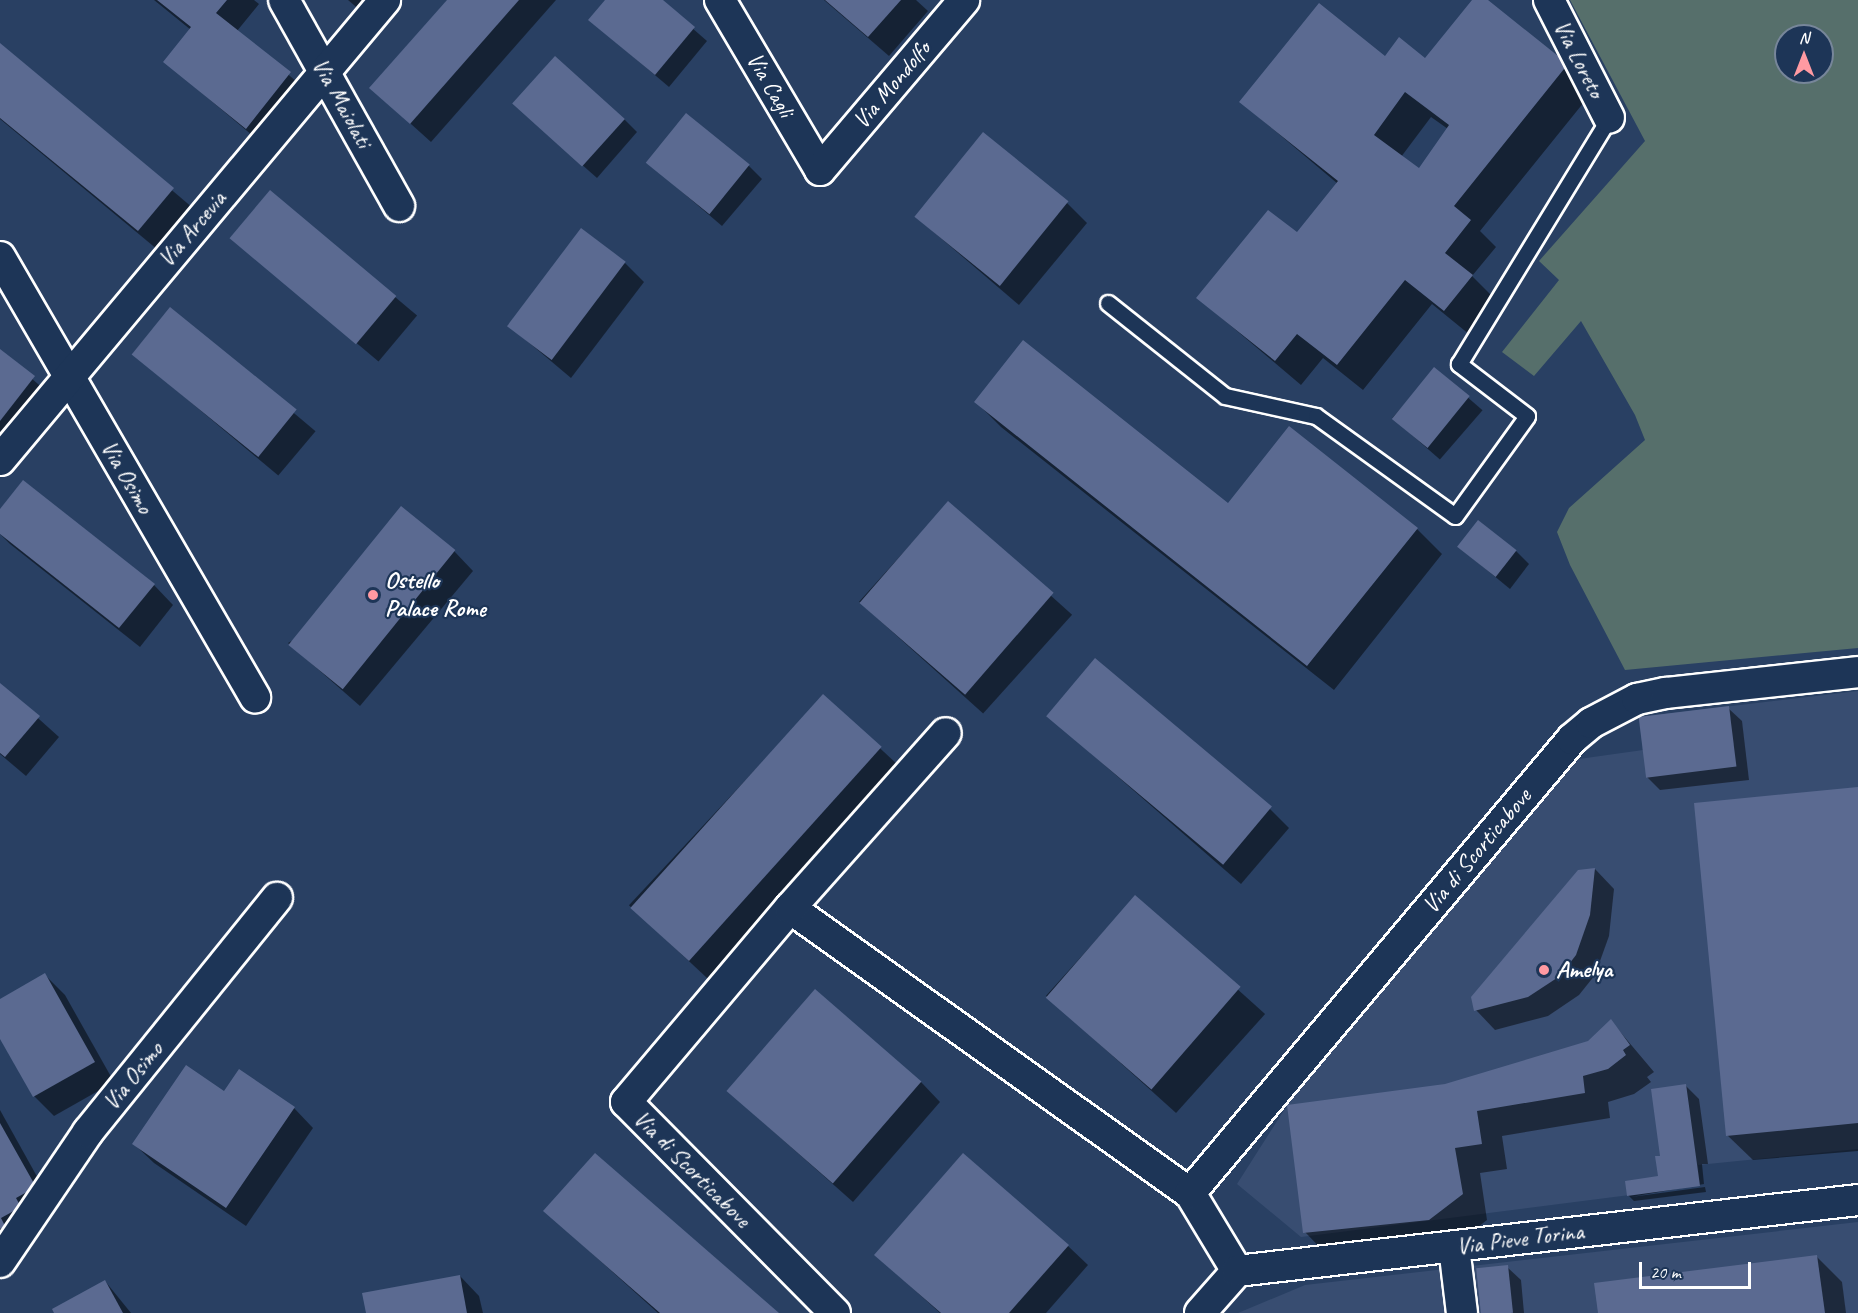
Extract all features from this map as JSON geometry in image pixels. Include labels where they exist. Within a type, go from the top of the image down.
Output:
[{"type":"street","name":"Via Maiolati","points":[[284,0],[399,206]]},
{"type":"street","name":"Via Arcevia","points":[[0,460],[68,375],[385,0]]},
{"type":"street","name":"Via Cagli","points":[[720,0],[820,170]]},
{"type":"street","name":"Via Mondolfo","points":[[820,170],[964,0]]},
{"type":"street","name":"Via Loreto","points":[[1549,0],[1609,118]]},
{"type":"street","name":"Via Osimo","points":[[0,256],[255,697]]},
{"type":"street","name":"Via di Scorticabove","points":[[1190,1193],[1564,748],[1591,723],[1615,708],[1656,695],[1858,672]]},
{"type":"street","name":"Via di Scorticabove","points":[[835,1313],[626,1102],[790,908],[946,733]]},
{"type":"street","name":"Via Osimo","points":[[0,1262],[88,1132],[277,898]]},
{"type":"street","points":[[790,908],[1190,1193],[1237,1271],[1200,1313]]},
{"type":"street","name":"Via Pieve Torina","points":[[1237,1271],[1858,1200]]},
{"type":"street","points":[[1454,1247],[1462,1313]]},
{"type":"lane","points":[[1108,303],[1225,396],[1316,416],[1455,516],[1527,416],[1459,364],[1609,118]]},
{"type":"shaded area","points":[[1858,691],[1858,1149],[1698,1165],[1700,1186],[1301,1237],[1237,1184],[1323,1049],[1572,760],[1643,750],[1639,717]]},
{"type":"shaded area","points":[[1858,1222],[1858,1313],[1238,1313],[1305,1285]]},
{"type":"green space","points":[[1570,0],[1858,0],[1858,648],[1625,670],[1570,565],[1557,532],[1569,508],[1645,440],[1635,415],[1581,321],[1534,376],[1502,352],[1559,280],[1539,261],[1645,141]]},
{"type":"building","points":[[157,0],[227,0],[216,13],[291,72],[246,129],[163,62],[191,27]]},
{"type":"building","points":[[447,0],[519,0],[410,124],[369,88]]},
{"type":"building","points":[[605,0],[663,0],[695,27],[655,75],[588,20]]},
{"type":"building","points":[[825,0],[901,0],[868,37]]},
{"type":"building","points":[[1472,0],[1488,0],[1568,64],[1454,206],[1471,220],[1445,253],[1473,275],[1444,311],[1405,280],[1337,365],[1297,334],[1275,361],[1196,298],[1268,210],[1297,232],[1338,181],[1239,102],[1319,3],[1385,56],[1399,37],[1425,58]],"holes":[[[1405,92],[1449,125],[1419,168],[1374,135]]]},
{"type":"building","points":[[0,43],[174,188],[138,231],[0,118]]},
{"type":"building","points":[[555,56],[625,119],[582,166],[512,104]]},
{"type":"building","points":[[686,113],[750,165],[709,214],[646,163]]},
{"type":"building","points":[[983,132],[1068,201],[1000,286],[914,217]]},
{"type":"building","points":[[270,190],[396,296],[356,344],[230,238]]},
{"type":"building","points":[[581,228],[626,262],[552,360],[507,326]]},
{"type":"building","points":[[170,307],[297,410],[258,457],[132,354]]},
{"type":"building","points":[[1023,340],[1228,503],[1289,426],[1418,528],[1307,666],[974,402]]},
{"type":"building","points":[[0,349],[35,376],[0,421]]},
{"type":"building","points":[[1434,367],[1470,396],[1428,448],[1392,419]]},
{"type":"building","points":[[23,480],[155,584],[119,628],[0,534],[0,509]]},
{"type":"building","points":[[948,501],[1054,593],[965,695],[859,603]]},
{"type":"building","points":[[401,506],[455,550],[343,689],[288,645]]},
{"type":"building","points":[[1478,520],[1517,550],[1496,577],[1457,547]]},
{"type":"building","points":[[1095,658],[1272,806],[1223,865],[1046,716]]},
{"type":"building","points":[[0,683],[40,716],[5,757],[0,753]]},
{"type":"building","points":[[823,694],[882,747],[689,961],[630,908]]},
{"type":"building","points":[[1729,706],[1736,767],[1646,778],[1639,717]]},
{"type":"building","points":[[1858,787],[1858,1123],[1726,1136],[1694,803]]},
{"type":"building","points":[[1595,868],[1590,915],[1576,955],[1560,976],[1528,997],[1474,1011],[1471,997],[1578,870]]},
{"type":"building","points":[[1135,895],[1241,987],[1151,1089],[1046,998]]},
{"type":"building","points":[[45,973],[95,1062],[33,1097],[0,1039],[0,999]]},
{"type":"building","points":[[815,989],[921,1082],[833,1183],[726,1091]]},
{"type":"building","points":[[1611,1019],[1630,1045],[1623,1050],[1626,1055],[1608,1069],[1583,1076],[1585,1093],[1477,1111],[1482,1144],[1455,1148],[1463,1194],[1429,1220],[1303,1233],[1287,1105],[1445,1084],[1588,1041]]},
{"type":"building","points":[[186,1065],[224,1091],[239,1069],[295,1107],[226,1208],[132,1144]]},
{"type":"building","points":[[1686,1084],[1700,1186],[1627,1196],[1625,1181],[1658,1176],[1655,1156],[1660,1156],[1651,1089]]},
{"type":"building","points":[[0,1123],[36,1187],[16,1198],[21,1207],[1,1218],[5,1226],[0,1229]]},
{"type":"building","points":[[595,1153],[779,1313],[660,1313],[543,1211]]},
{"type":"building","points":[[963,1153],[1069,1245],[1009,1313],[941,1313],[874,1255]]},
{"type":"building","points":[[1817,1255],[1825,1313],[1598,1313],[1594,1283]]},
{"type":"building","points":[[1508,1265],[1513,1313],[1481,1313],[1476,1268]]},
{"type":"building","points":[[460,1275],[467,1313],[366,1313],[362,1293]]},
{"type":"building","points":[[105,1280],[123,1313],[54,1313],[52,1309]]},
{"type":"place","name":"Ostello Palace Rome","points":[[373,595]]},
{"type":"place","name":"Amelya","points":[[1544,970]]}]
